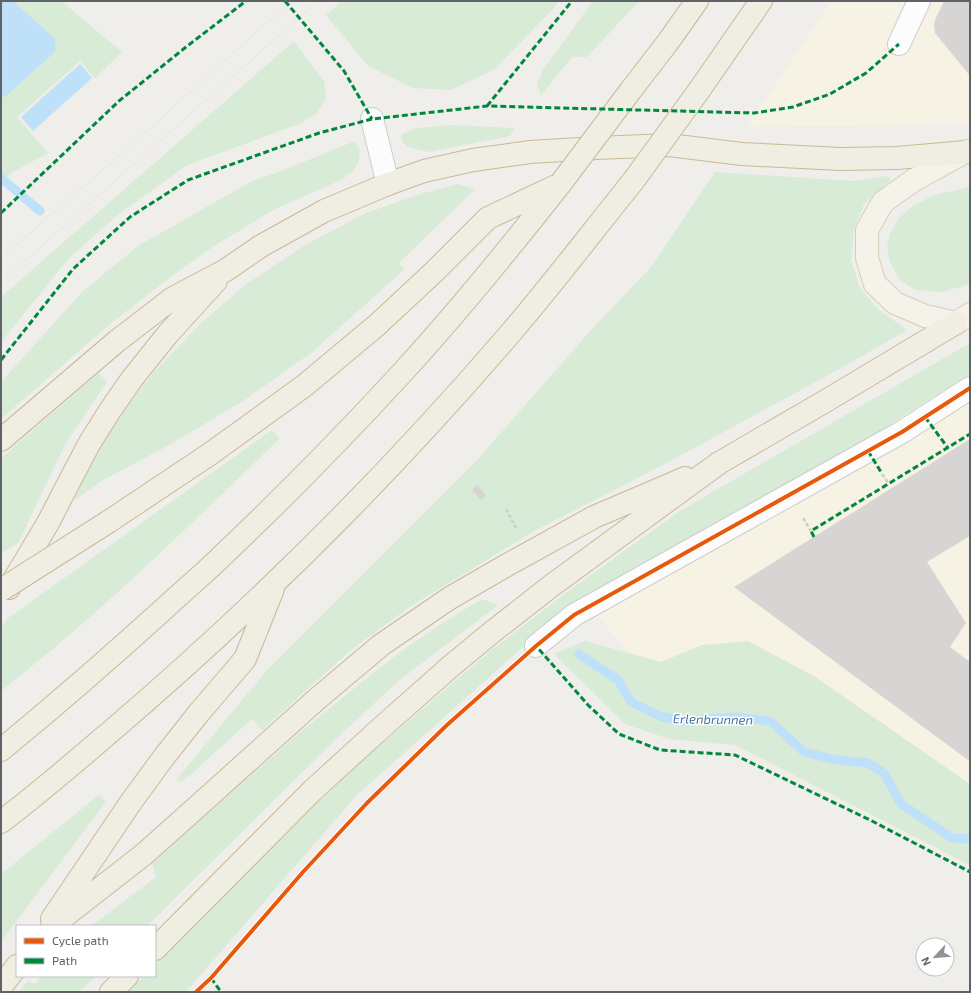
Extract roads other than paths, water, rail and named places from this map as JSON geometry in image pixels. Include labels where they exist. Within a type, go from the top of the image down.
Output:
[{"type":"highway","points":[[1,750],[100,666],[223,556],[344,434],[406,368],[465,301],[561,184],[697,1]]},
{"type":"highway","points":[[1,822],[152,697],[276,582],[390,467],[452,400],[565,267],[634,180],[761,1]]},
{"type":"highway","points":[[1,440],[117,341],[173,298],[226,270],[261,246],[324,210],[424,171],[473,160],[530,152],[668,145],[742,154],[840,159],[897,158],[967,151]]},
{"type":"highway","points":[[1,590],[108,522],[210,454],[304,386],[394,309],[435,271],[488,218],[561,184]]},
{"type":"highway","points":[[1,600],[48,523],[89,444],[109,412],[131,380],[167,335],[226,270]]},
{"type":"highway","points":[[156,948],[313,790],[451,666],[551,586],[719,463],[963,318]]},
{"type":"highway","points":[[53,925],[143,855],[317,699],[381,645],[450,598],[594,517],[719,463]]},
{"type":"highway","points":[[48,925],[131,802],[164,757],[198,714],[246,659],[276,582]]},
{"type":"highway","points":[[1,963],[16,953]]},
{"type":"highway","points":[[1,987],[16,967]]},
{"type":"highway","points":[[111,992],[126,977]]},
{"type":"main road","points":[[963,318],[925,316],[895,303],[875,284],[866,258],[867,230],[883,202],[914,180],[967,151]]},
{"type":"lane","points":[[899,44],[919,1]]},
{"type":"lane","points":[[372,119],[388,184]]},
{"type":"lane","points":[[536,646],[574,616],[902,432],[970,388]]},
{"type":"water","points":[[1,1],[14,2],[54,38],[56,51],[6,96],[1,98]]},
{"type":"water","points":[[80,64],[92,78],[33,131],[21,117]]},
{"type":"waterway","name":"Erlenbrunnen","points":[[1,178],[40,211]]},
{"type":"waterway","name":"Erlenbrunnen","points":[[579,654],[618,680],[631,702],[660,716],[683,721],[734,717],[770,721],[804,752],[837,760],[868,763],[884,773],[901,804],[952,838],[970,839]]},
{"type":"tram line","points":[[1,258],[127,149],[291,1]]},
{"type":"tram line","points":[[1,282],[318,1]]}]
